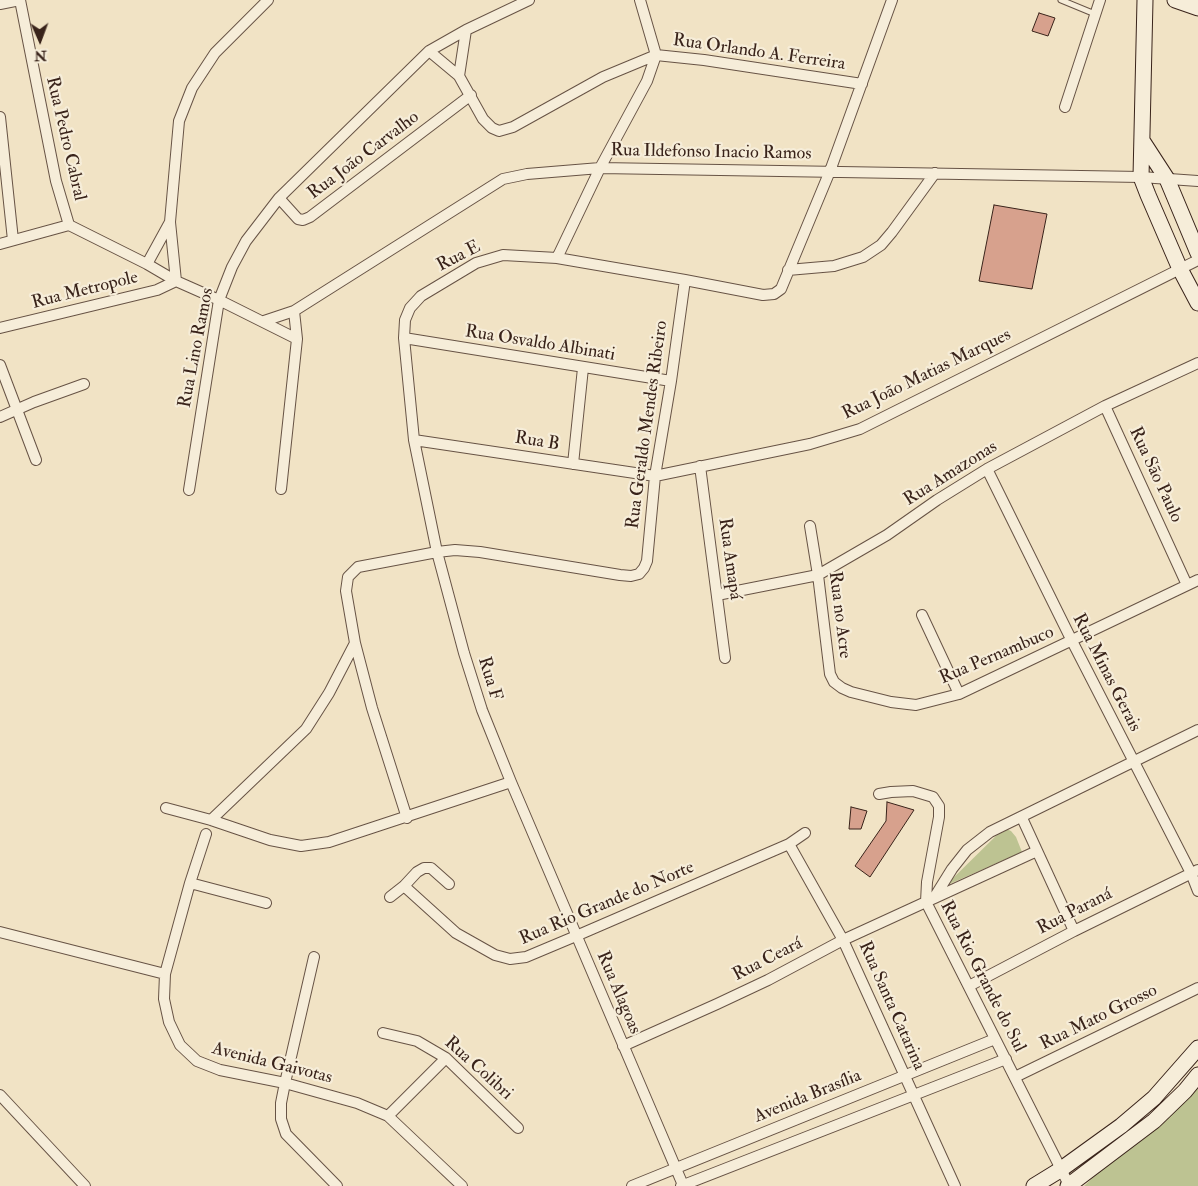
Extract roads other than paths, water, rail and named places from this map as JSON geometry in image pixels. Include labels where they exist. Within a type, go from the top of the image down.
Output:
[{"type":"street","points":[[0,4],[20,0]]},
{"type":"street","name":"Rua Pedro Cabral","points":[[20,0],[56,181],[69,226]]},
{"type":"street","points":[[176,281],[170,222],[179,121],[192,88],[215,53],[268,0]]},
{"type":"street","name":"Rua Lino Ramos","points":[[189,490],[220,300],[232,267],[246,241],[279,198],[429,51],[466,30],[529,0]]},
{"type":"street","points":[[557,258],[600,168],[646,81],[656,55],[640,0]]},
{"type":"street","points":[[892,0],[830,171],[788,270],[834,266],[863,257],[881,245],[935,174]]},
{"type":"street","points":[[1065,108],[1100,0]]},
{"type":"street","points":[[1145,0],[1141,177],[1180,269],[1198,303]]},
{"type":"street","points":[[1175,0],[1198,8]]},
{"type":"street","points":[[459,76],[466,30]]},
{"type":"street","name":"Rua Orlando A. Ferreira","points":[[429,51],[459,76],[484,119],[492,128],[499,131],[513,127],[603,77],[656,55],[704,60],[862,84]]},
{"type":"street","name":"Rua João Carvalho","points":[[279,198],[298,219],[303,220],[310,217],[471,95]]},
{"type":"street","points":[[0,117],[13,240]]},
{"type":"street","points":[[1143,142],[1167,179],[1198,254]]},
{"type":"street","name":"Rua Ildefonso Inacio Ramos","points":[[264,321],[294,311],[503,179],[545,171],[600,168],[830,171],[1141,177],[1198,181]]},
{"type":"street","points":[[147,264],[170,222]]},
{"type":"street","points":[[0,244],[69,226],[147,264],[176,281],[264,321],[297,339]]},
{"type":"street","name":"Rua E","points":[[438,552],[414,440],[404,338],[405,320],[410,308],[421,296],[476,263],[503,255],[557,258],[762,295],[774,294],[782,289],[788,270]]},
{"type":"street","name":"Rua João Matias Marques","points":[[655,476],[810,444],[860,429],[1198,260]]},
{"type":"street","name":"Rua Geraldo Mendes Ribeiro","points":[[438,552],[455,550],[480,552],[620,575],[630,576],[639,574],[647,560],[655,476],[685,280]]},
{"type":"street","name":"Rua Metropole","points":[[0,328],[157,290],[176,281]]},
{"type":"street","points":[[281,489],[297,339],[294,311]]},
{"type":"street","name":"Rua Osvaldo Albinati","points":[[404,338],[671,381]]},
{"type":"street","name":"Rua Amazonas","points":[[717,595],[818,576],[887,535],[937,500],[987,469],[1105,406],[1198,363]]},
{"type":"street","points":[[0,365],[36,460]]},
{"type":"street","points":[[573,464],[583,368]]},
{"type":"street","points":[[0,417],[34,402],[84,384]]},
{"type":"street","name":"Rua São Paulo","points":[[1105,406],[1188,585]]},
{"type":"street","name":"Rua B","points":[[414,440],[655,476]]},
{"type":"street","name":"Rua Amapá","points":[[700,466],[725,658]]},
{"type":"street","name":"Rua Minas Gerais","points":[[987,469],[1134,763],[1194,872],[1198,891]]},
{"type":"street","name":"Rua no Acre","points":[[810,526],[830,674],[834,682],[851,692],[891,702],[916,705]]},
{"type":"street","points":[[406,818],[372,708],[355,643],[346,591],[348,577],[358,567],[438,552]]},
{"type":"street","name":"Rua F","points":[[438,552],[464,653],[482,710],[510,782],[524,812]]},
{"type":"street","name":"Rua Pernambuco","points":[[916,705],[959,694],[1198,580]]},
{"type":"street","points":[[922,616],[959,694]]},
{"type":"street","points":[[211,820],[306,729],[329,693],[355,643]]},
{"type":"street","points":[[930,900],[967,850],[990,832],[1022,818],[1198,730]]},
{"type":"street","points":[[166,808],[211,820],[270,840],[301,846],[329,842],[510,782]]},
{"type":"street","name":"Rua Rio Grande do Sul","points":[[879,794],[913,791],[933,797],[939,806],[939,817],[927,882],[930,900],[969,986],[1069,1186]]},
{"type":"street","name":"Rua Alagoas","points":[[524,812],[682,1186]]},
{"type":"street","points":[[1022,818],[1074,931]]},
{"type":"street","name":"Rua Rio Grande do Norte","points":[[404,886],[456,933],[495,955],[510,959],[526,957],[789,844],[805,833]]},
{"type":"street","name":"Avenida Gaivotas","points":[[206,834],[190,883],[165,974],[164,999],[169,1022],[180,1045],[197,1061],[220,1070],[285,1083],[357,1103],[388,1116],[462,1186]]},
{"type":"street","name":"Rua Santa Catarina","points":[[789,844],[843,940],[955,1186]]},
{"type":"street","name":"Rua Ceará","points":[[623,1046],[717,1004],[843,940],[1037,851]]},
{"type":"street","points":[[390,897],[424,868],[431,868],[449,884]]},
{"type":"street","name":"Rua Paraná","points":[[969,986],[1074,931],[1194,872]]},
{"type":"street","points":[[190,883],[266,903]]},
{"type":"street","points":[[0,932],[165,974]]},
{"type":"street","points":[[314,957],[285,1083],[281,1119],[286,1134],[337,1186]]},
{"type":"street","name":"Rua Mato Grosso","points":[[1015,1077],[1198,988]]},
{"type":"street","name":"Rua Colibri","points":[[383,1033],[417,1041],[446,1058],[518,1128]]},
{"type":"street","name":"Avenida Brasília","points":[[632,1186],[996,1039]]},
{"type":"street","points":[[1034,1186],[1060,1170],[1121,1126],[1154,1098],[1198,1048]]},
{"type":"street","points":[[388,1116],[446,1058]]},
{"type":"street","name":"Avenida Brasília","points":[[682,1186],[1006,1059]]},
{"type":"street","points":[[1069,1186],[1154,1121],[1185,1091],[1198,1075]]},
{"type":"street","points":[[0,1095],[4,1104],[86,1186]]},
{"type":"lane","points":[[1061,0],[1095,14]]}]
